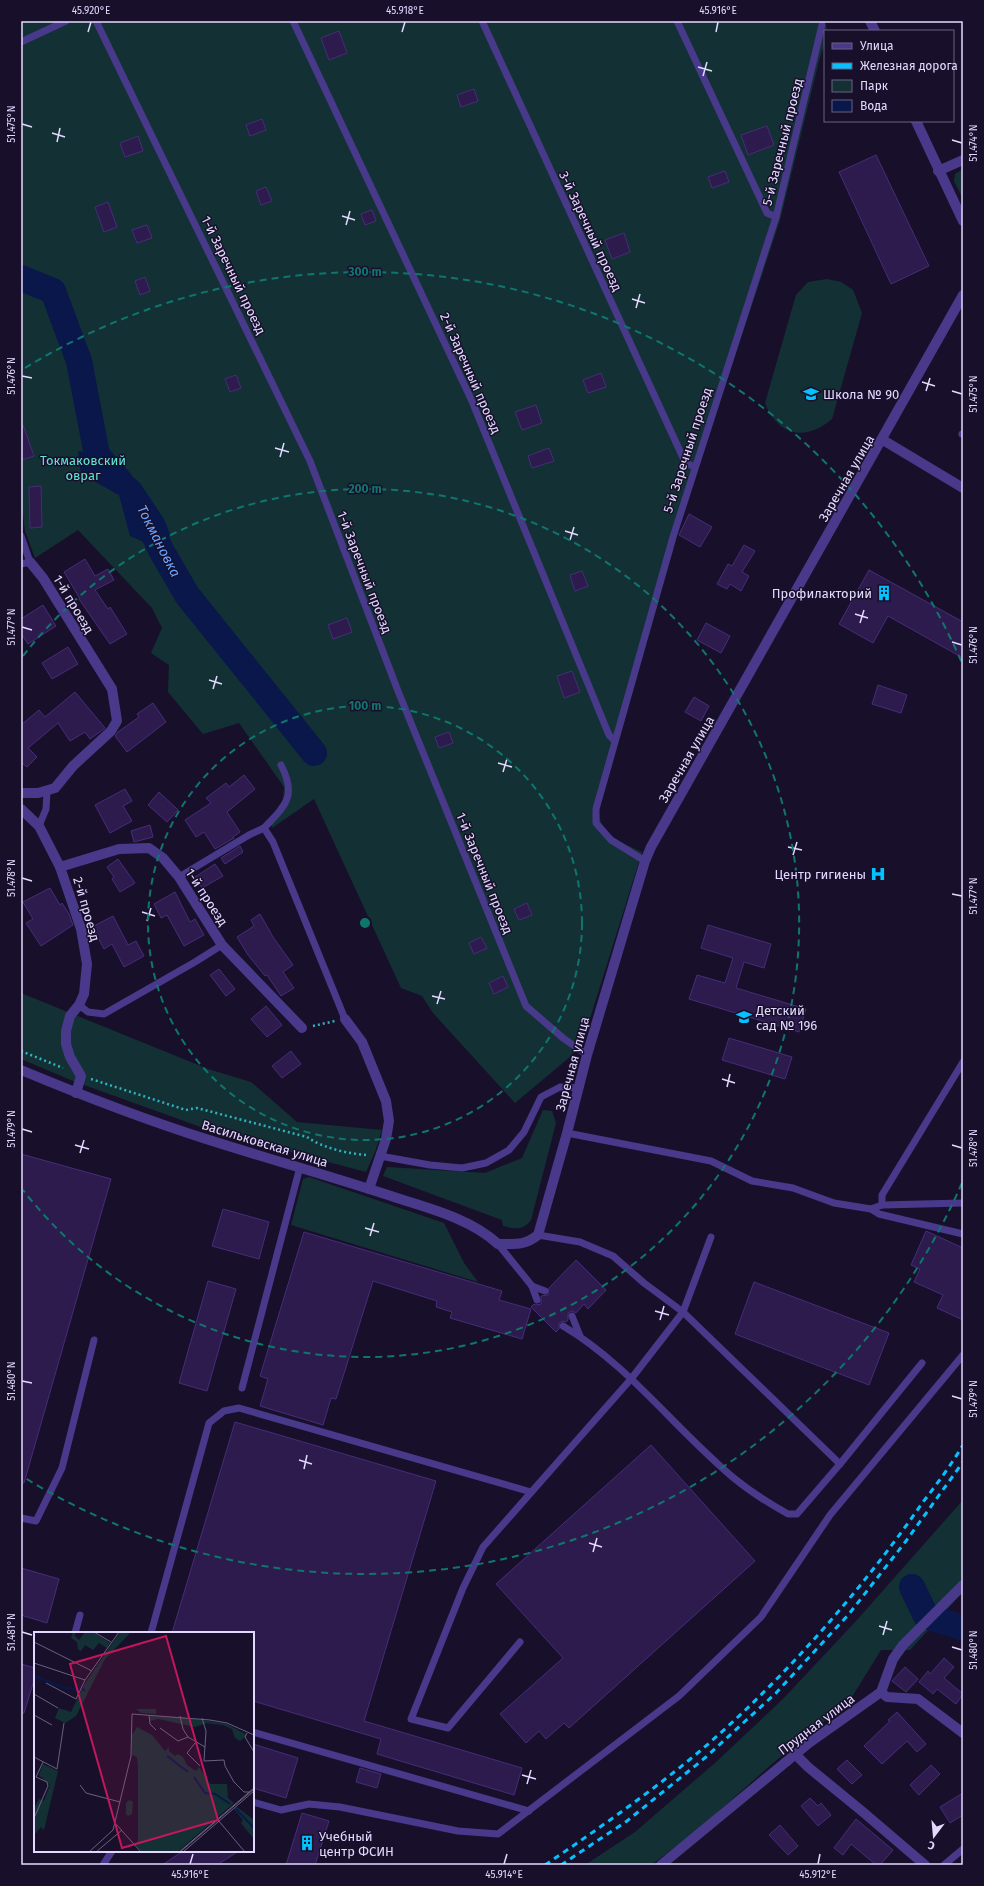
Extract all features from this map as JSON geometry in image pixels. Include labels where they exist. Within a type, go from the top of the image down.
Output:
[{"type":"street","points":[[870,21],[874,30]]},
{"type":"street","points":[[916,122],[938,171],[963,221]]},
{"type":"street","points":[[938,171],[963,160]]},
{"type":"street","name":"Заречная улица","points":[[538,1235],[587,1055],[651,847],[883,440],[963,296]]},
{"type":"street","points":[[883,440],[963,488]]},
{"type":"street","name":"1-й проезд","points":[[25,563],[43,578],[112,689],[117,721],[111,731],[74,766],[55,788],[47,791]]},
{"type":"street","points":[[21,793],[38,793],[47,791]]},
{"type":"street","name":"2-й проезд","points":[[21,809],[39,826],[60,867],[81,929],[87,964],[84,994],[79,1005],[70,1016],[66,1031],[66,1044],[70,1057],[81,1076]]},
{"type":"street","name":"1-й проезд","points":[[60,867],[119,849],[149,848],[163,858],[179,877],[222,945],[302,1028]]},
{"type":"street","points":[[345,1019],[362,1042],[386,1101],[389,1122],[369,1189]]},
{"type":"street","name":"Васильковская улица","points":[[21,1070],[76,1093],[205,1138],[446,1214],[487,1234],[498,1244]]},
{"type":"street","points":[[76,1093],[81,1076]]},
{"type":"street","points":[[498,1244],[520,1244],[529,1242],[538,1235]]},
{"type":"street","points":[[963,1585],[903,1645],[892,1659],[882,1692],[887,1697],[918,1699],[963,1733]]},
{"type":"street","name":"Прудная улица","points":[[661,1865],[809,1743],[882,1692]]},
{"type":"street","points":[[796,1755],[808,1767],[924,1865]]},
{"type":"lane","points":[[21,42],[66,21]]},
{"type":"lane","name":"1-й Заречный проезд","points":[[96,21],[310,461],[398,691],[526,1006],[563,1038],[587,1055]]},
{"type":"lane","name":"2-й Заречный проезд","points":[[293,21],[471,399],[609,735],[614,740]]},
{"type":"lane","name":"3-й Заречный проезд","points":[[482,21],[685,462],[694,467]]},
{"type":"lane","points":[[677,21],[767,213],[776,217]]},
{"type":"lane","name":"5-й Заречный проезд","points":[[646,861],[611,840],[596,823],[596,809],[614,740],[694,467],[776,217],[822,25]]},
{"type":"lane","points":[[21,536],[25,563]]},
{"type":"lane","points":[[179,877],[264,828],[289,798],[288,780],[281,765]]},
{"type":"lane","points":[[39,826],[46,809],[47,791]]},
{"type":"lane","points":[[264,828],[274,842],[345,1019]]},
{"type":"lane","points":[[79,1005],[88,1012],[104,1014],[222,945]]},
{"type":"lane","points":[[882,1205],[882,1195],[963,1062]]},
{"type":"lane","points":[[380,1156],[430,1165],[462,1168],[486,1163],[509,1150],[524,1132],[541,1096],[560,1086],[578,1088]]},
{"type":"lane","points":[[567,1133],[711,1161],[752,1181],[793,1188],[834,1203],[871,1209],[879,1214],[963,1234]]},
{"type":"lane","points":[[242,1388],[300,1167]]},
{"type":"lane","points":[[871,1209],[882,1205],[963,1203]]},
{"type":"lane","points":[[538,1235],[580,1242],[613,1256],[644,1283],[683,1312],[840,1464]]},
{"type":"lane","points":[[520,1642],[448,1728],[411,1719],[463,1588],[483,1547],[631,1379],[683,1312],[711,1237]]},
{"type":"lane","points":[[498,1244],[532,1286],[537,1300]]},
{"type":"lane","points":[[532,1286],[545,1292]]},
{"type":"lane","points":[[572,1316],[580,1336]]},
{"type":"lane","points":[[562,1326],[580,1336],[631,1379],[735,1479],[788,1514],[797,1514],[840,1464],[922,1362]]},
{"type":"lane","points":[[21,1518],[36,1521],[62,1468],[94,1340]]},
{"type":"lane","points":[[254,1802],[281,1810],[309,1804],[340,1807],[458,1831],[498,1834],[679,1696],[761,1617],[830,1515],[963,1355]]},
{"type":"lane","points":[[151,1632],[209,1423],[224,1411],[239,1408],[531,1492]]},
{"type":"lane","points":[[75,1632],[80,1615]]},
{"type":"lane","points":[[254,1732],[529,1811]]},
{"type":"lane","points":[[944,1865],[963,1849]]},
{"type":"lane","points":[[104,1865],[111,1852]]},
{"type":"path","points":[[302,1028],[345,1019]]},
{"type":"path","points":[[21,1051],[81,1076],[186,1110],[196,1108],[307,1137],[315,1142],[357,1154],[380,1156]]},
{"type":"green space","name":"Токмаковский овраг","points":[[21,21],[824,21],[828,30],[824,30],[824,45],[780,220],[685,508],[599,810],[600,819],[607,832],[620,841],[642,852],[583,1041],[571,1056],[515,1103],[433,1013],[422,996],[401,988],[314,799],[272,828],[270,818],[283,800],[284,787],[239,723],[203,734],[168,692],[169,665],[151,653],[162,628],[152,608],[78,530],[35,558],[25,531],[21,499]]},
{"type":"green space","points":[[963,169],[963,199],[954,181],[955,174]]},
{"type":"green space","points":[[827,279],[841,282],[853,290],[862,313],[832,419],[812,431],[802,433],[793,432],[785,429],[777,423],[765,403],[796,295],[808,282]]},
{"type":"green space","points":[[21,993],[208,1069],[251,1082],[297,1122],[382,1130],[375,1152],[366,1172],[212,1131],[73,1081],[21,1059]]},
{"type":"green space","points":[[543,1110],[552,1111],[556,1123],[531,1220],[522,1228],[503,1226],[502,1220],[383,1176],[387,1167],[485,1173],[522,1158]]},
{"type":"green space","points":[[309,1177],[444,1223],[464,1263],[478,1282],[291,1225],[303,1179]]},
{"type":"green space","points":[[963,1500],[963,1592],[910,1650],[881,1650],[850,1700],[773,1763],[692,1835],[651,1865],[585,1865],[635,1832],[715,1763],[783,1699],[857,1620]]},
{"type":"water","points":[[78,451],[108,456],[140,483],[164,519],[170,534],[161,550],[130,536],[119,495],[81,474]]},
{"type":"building","points":[[339,31],[347,53],[329,60],[321,38]]},
{"type":"building","points":[[474,89],[478,101],[461,107],[457,95]]},
{"type":"building","points":[[262,119],[266,130],[250,136],[246,125]]},
{"type":"building","points":[[767,126],[774,145],[748,155],[741,135]]},
{"type":"building","points":[[138,136],[143,151],[125,157],[120,143]]},
{"type":"building","points":[[876,155],[929,266],[891,284],[839,172]]},
{"type":"building","points":[[725,171],[729,182],[712,188],[708,177]]},
{"type":"building","points":[[266,187],[272,201],[261,205],[256,191]]},
{"type":"building","points":[[108,202],[117,227],[104,232],[95,207]]},
{"type":"building","points":[[372,210],[376,221],[365,225],[361,214]]},
{"type":"building","points":[[147,225],[152,238],[137,243],[132,230]]},
{"type":"building","points":[[624,233],[630,252],[612,259],[605,240]]},
{"type":"building","points":[[145,277],[150,291],[140,295],[135,281]]},
{"type":"building","points":[[601,373],[606,387],[588,393],[583,380]]},
{"type":"building","points":[[236,375],[241,388],[230,392],[225,379]]},
{"type":"building","points":[[536,405],[542,423],[522,430],[515,412]]},
{"type":"building","points":[[21,425],[23,425],[34,456],[21,460]]},
{"type":"building","points":[[549,448],[554,461],[532,468],[528,456]]},
{"type":"building","points":[[41,486],[42,527],[30,528],[29,487]]},
{"type":"building","points":[[689,514],[712,527],[700,547],[679,535]]},
{"type":"building","points":[[744,545],[755,551],[742,572],[749,576],[741,591],[730,584],[727,589],[717,584],[728,564],[732,566]]},
{"type":"building","points":[[85,559],[95,576],[108,569],[114,580],[95,590],[108,609],[110,607],[127,634],[110,644],[79,599],[64,572]]},
{"type":"building","name":"Профилакторий","points":[[869,570],[963,622],[963,658],[888,616],[873,643],[839,624]]},
{"type":"building","points":[[582,571],[588,586],[575,591],[570,575]]},
{"type":"building","points":[[43,605],[56,626],[28,644],[21,633],[21,619]]},
{"type":"building","points":[[347,618],[352,632],[333,639],[328,625]]},
{"type":"building","points":[[706,623],[730,636],[721,653],[697,640]]},
{"type":"building","points":[[68,647],[78,664],[52,679],[42,663]]},
{"type":"building","points":[[572,671],[580,692],[564,698],[557,676]]},
{"type":"building","points":[[878,685],[907,695],[901,713],[872,704]]},
{"type":"building","points":[[75,692],[105,728],[90,739],[85,732],[70,741],[58,723],[28,748],[37,757],[27,767],[21,762],[21,725],[39,710],[45,717]]},
{"type":"building","points":[[694,697],[709,706],[701,721],[685,712]]},
{"type":"building","points":[[153,703],[166,722],[127,752],[115,736],[118,732],[139,717],[137,714]]},
{"type":"building","points":[[449,732],[453,743],[439,748],[435,737]]},
{"type":"building","points":[[244,775],[255,789],[227,812],[240,832],[233,837],[234,838],[215,849],[204,832],[196,837],[185,820],[211,803],[206,798],[226,783],[229,787]]},
{"type":"building","points":[[125,789],[132,801],[123,806],[132,821],[110,833],[95,805]]},
{"type":"building","points":[[159,792],[178,810],[167,822],[148,805]]},
{"type":"building","points":[[150,825],[153,837],[134,842],[131,831]]},
{"type":"building","points":[[240,846],[243,852],[225,864],[221,858]]},
{"type":"building","points":[[118,859],[135,883],[120,892],[112,879],[114,877],[107,867]]},
{"type":"building","points":[[215,864],[223,876],[202,888],[195,877]]},
{"type":"building","points":[[50,888],[60,905],[62,903],[69,914],[73,925],[41,946],[26,923],[33,919],[23,902]]},
{"type":"building","points":[[175,892],[190,922],[195,919],[204,935],[184,946],[167,915],[161,918],[154,904]]},
{"type":"building","points":[[527,903],[532,915],[519,920],[514,909]]},
{"type":"building","points":[[260,914],[273,937],[293,965],[283,972],[294,988],[281,996],[267,975],[265,976],[248,955],[237,937],[254,926],[251,920]]},
{"type":"building","points":[[113,916],[128,945],[136,941],[144,956],[124,967],[112,944],[104,949],[92,927]]},
{"type":"building","points":[[708,925],[771,944],[764,968],[744,962],[736,988],[806,1009],[799,1032],[689,999],[697,975],[725,983],[733,958],[701,948]]},
{"type":"building","points":[[481,937],[487,948],[474,954],[469,943]]},
{"type":"building","points":[[219,969],[235,989],[226,996],[210,975]]},
{"type":"building","points":[[503,976],[508,987],[494,994],[489,983]]},
{"type":"building","points":[[266,1006],[282,1025],[267,1037],[251,1019]]},
{"type":"building","points":[[729,1038],[792,1057],[785,1079],[722,1060]]},
{"type":"building","points":[[291,1051],[301,1064],[282,1078],[272,1066]]},
{"type":"building","points":[[21,1154],[111,1179],[24,1483],[21,1483]]},
{"type":"building","points":[[223,1209],[269,1222],[259,1259],[212,1246]]},
{"type":"building","points":[[926,1231],[963,1248],[963,1320],[937,1308],[943,1295],[914,1282],[920,1269],[911,1265]]},
{"type":"building","points":[[304,1232],[502,1291],[499,1300],[531,1309],[522,1339],[450,1318],[452,1312],[436,1307],[437,1301],[373,1281],[336,1399],[331,1398],[323,1425],[260,1406],[268,1379],[260,1376]]},
{"type":"building","points":[[576,1260],[606,1290],[588,1309],[584,1304],[576,1313],[572,1311],[568,1313],[568,1320],[566,1322],[563,1321],[559,1323],[559,1329],[556,1332],[531,1307],[534,1304],[541,1304],[541,1296],[548,1295],[549,1288]]},
{"type":"building","points":[[208,1281],[236,1289],[207,1391],[179,1383]]},
{"type":"building","points":[[754,1282],[889,1333],[869,1385],[735,1334]]},
{"type":"building","points":[[235,1422],[436,1481],[364,1721],[522,1768],[514,1795],[377,1754],[381,1739],[254,1701],[254,1632],[172,1632]]},
{"type":"building","points":[[651,1445],[755,1561],[569,1728],[564,1723],[546,1739],[539,1731],[526,1743],[500,1714],[563,1658],[496,1584]]},
{"type":"building","points":[[21,1568],[59,1579],[47,1623],[21,1615]]},
{"type":"building","points":[[944,1658],[954,1667],[944,1678],[963,1694],[956,1704],[937,1689],[933,1694],[919,1682],[928,1671],[930,1674]]},
{"type":"building","points":[[21,1664],[34,1668],[34,1680],[24,1713],[21,1713]]},
{"type":"building","points":[[905,1667],[918,1679],[906,1692],[892,1681]]},
{"type":"building","points":[[897,1712],[926,1744],[917,1752],[907,1741],[882,1764],[864,1746],[890,1721],[888,1720]]},
{"type":"building","points":[[254,1744],[298,1758],[286,1798],[254,1788]]},
{"type":"building","points":[[847,1760],[862,1775],[852,1784],[837,1769]]},
{"type":"building","points":[[931,1765],[940,1774],[919,1795],[910,1785]]},
{"type":"building","points":[[360,1768],[381,1774],[377,1788],[356,1782]]},
{"type":"building","points":[[963,1793],[963,1815],[950,1823],[940,1807]]},
{"type":"building","points":[[810,1798],[818,1806],[821,1803],[831,1815],[818,1826],[801,1806]]},
{"type":"building","name":"Учебный центр ФСИН","points":[[302,1813],[329,1821],[315,1865],[286,1865]]},
{"type":"building","points":[[856,1819],[893,1850],[880,1865],[876,1865],[851,1844],[843,1855],[834,1848]]},
{"type":"building","points":[[780,1825],[798,1846],[788,1855],[769,1835]]},
{"type":"building","points":[[182,1852],[237,1852],[217,1865],[162,1865]]},
{"type":"waterway","name":"Токмановка","points":[[21,278],[53,291],[79,361],[97,455],[120,481]]},
{"type":"waterway","name":"Токмановка","points":[[146,517],[161,550],[187,595],[314,753]]},
{"type":"waterway","name":"Токмановка","points":[[912,1587],[926,1616],[963,1628]]},
{"type":"railway","points":[[545,1865],[585,1838],[663,1781],[731,1724],[761,1695],[819,1633],[874,1568],[939,1481],[963,1445]]},
{"type":"railway","points":[[561,1865],[627,1821],[706,1757],[776,1693],[849,1614],[906,1541],[963,1462]]},
{"type":"place","name":"Школа № 90","points":[[811,394]]},
{"type":"place","name":"Профилакторий","points":[[884,593]]},
{"type":"place","name":"Центр гигиены","points":[[878,874]]},
{"type":"place","name":"Детский сад № 196","points":[[744,1017]]},
{"type":"place","name":"Учебный центр ФСИН","points":[[307,1843]]}]
